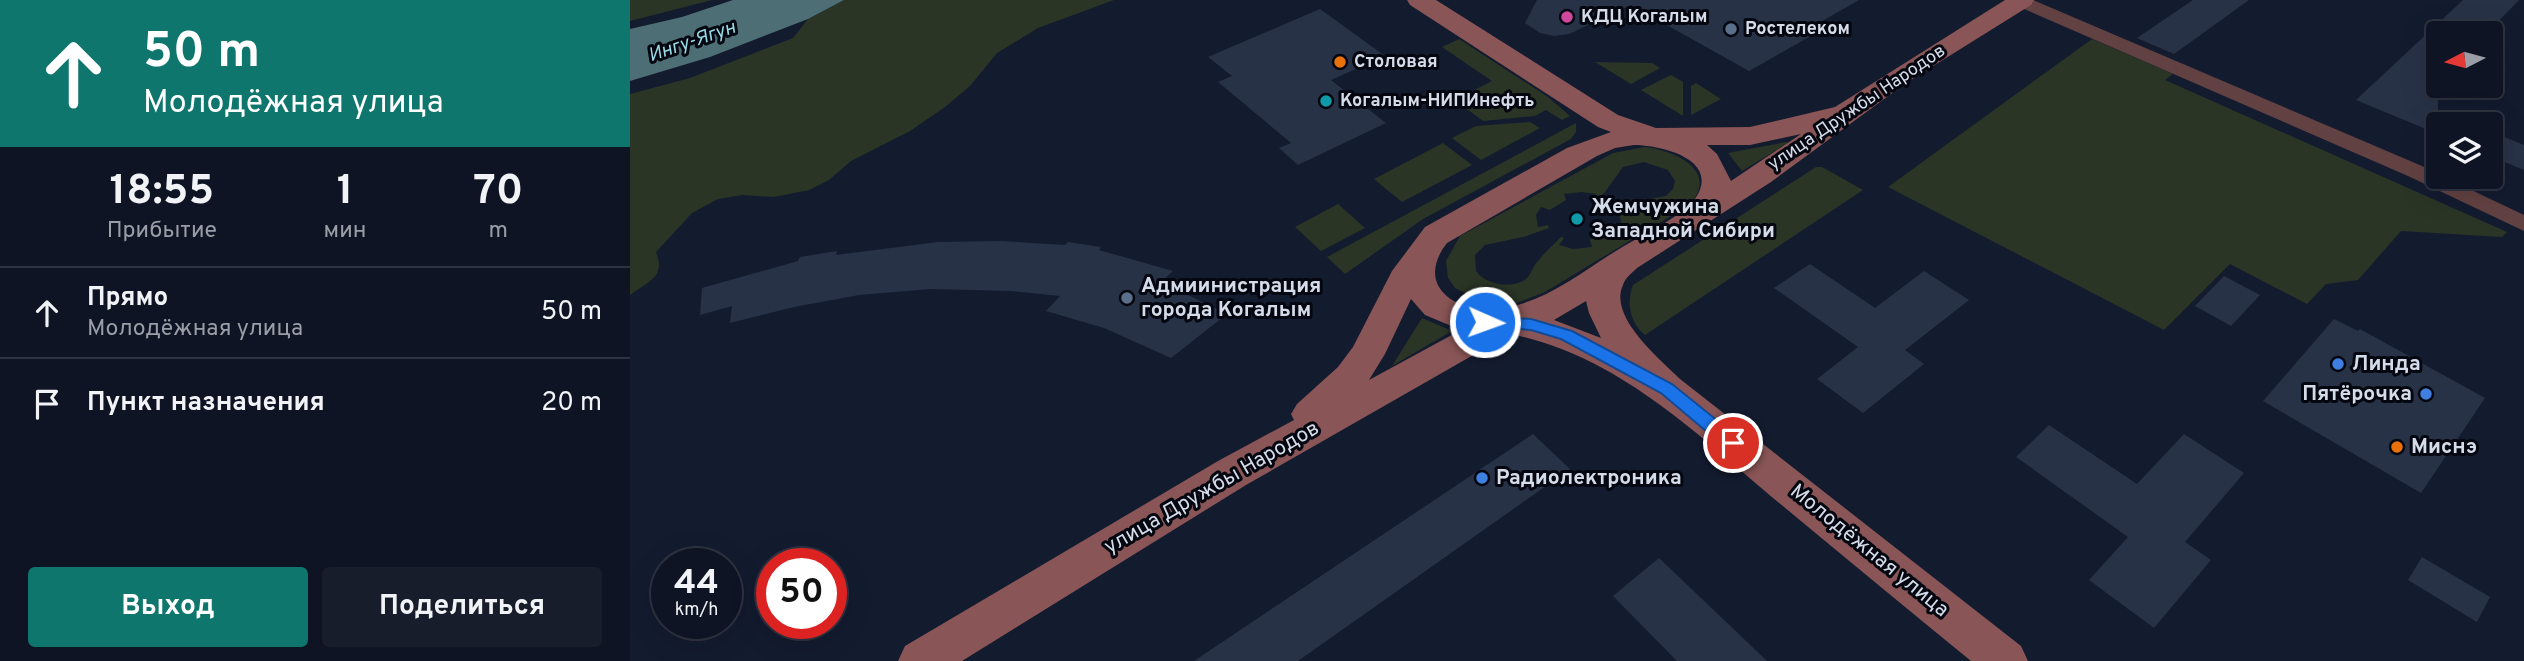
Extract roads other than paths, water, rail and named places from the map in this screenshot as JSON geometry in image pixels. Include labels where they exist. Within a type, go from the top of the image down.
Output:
[{"type":"main road","points":[[1419,0],[1608,121],[1653,137],[1750,135],[1797,126],[1854,107]]},
{"type":"main road","name":"улица Дружбы Народов","points":[[921,661],[1232,473],[1506,321],[1546,309],[1693,218],[1802,146],[1854,107],[2021,0]]},
{"type":"main road","points":[[1564,94],[1587,124],[1586,144],[1577,156]]},
{"type":"main road","name":"улица Дружбы Народов","points":[[1506,321],[1464,319],[1446,312],[1422,289],[1418,275],[1419,261],[1426,247],[1451,226],[1577,156],[1616,139],[1653,137],[1679,143],[1694,150],[1713,171],[1717,183],[1715,195],[1693,218]]},
{"type":"main road","points":[[1232,473],[1316,409],[1351,377],[1367,354],[1405,279],[1426,247]]},
{"type":"main road","points":[[1628,258],[1612,274],[1604,289],[1604,308],[1610,323],[1621,338],[1667,389]]},
{"type":"main road","points":[[1506,321],[1547,328],[1566,335],[1667,389]]},
{"type":"main road","name":"Молодёжная улица","points":[[1667,389],[2005,661]]},
{"type":"street","points":[[2021,0],[2415,171],[2524,224]]},
{"type":"water","name":"Ингу-Ягун","points":[[733,0],[844,0],[808,19],[710,57],[630,81],[630,29],[682,17]]},
{"type":"place","name":"КДЦ Когалым","points":[[1567,17]]},
{"type":"place","name":"Ростелеком","points":[[1731,29]]},
{"type":"place","name":"Столовая","points":[[1340,62]]},
{"type":"place","name":"Когалым-НИПИнефть","points":[[1326,101]]},
{"type":"place","name":"Жемчужина Западной Сибири","points":[[1577,219]]},
{"type":"place","name":"Адмиинистрация города Когалым","points":[[1127,298]]},
{"type":"place","name":"Линда","points":[[2338,364]]},
{"type":"place","name":"Пятёрочка","points":[[2426,394]]},
{"type":"place","name":"Миснэ","points":[[2397,447]]},
{"type":"place","name":"Радиолектроника","points":[[1482,478]]}]
